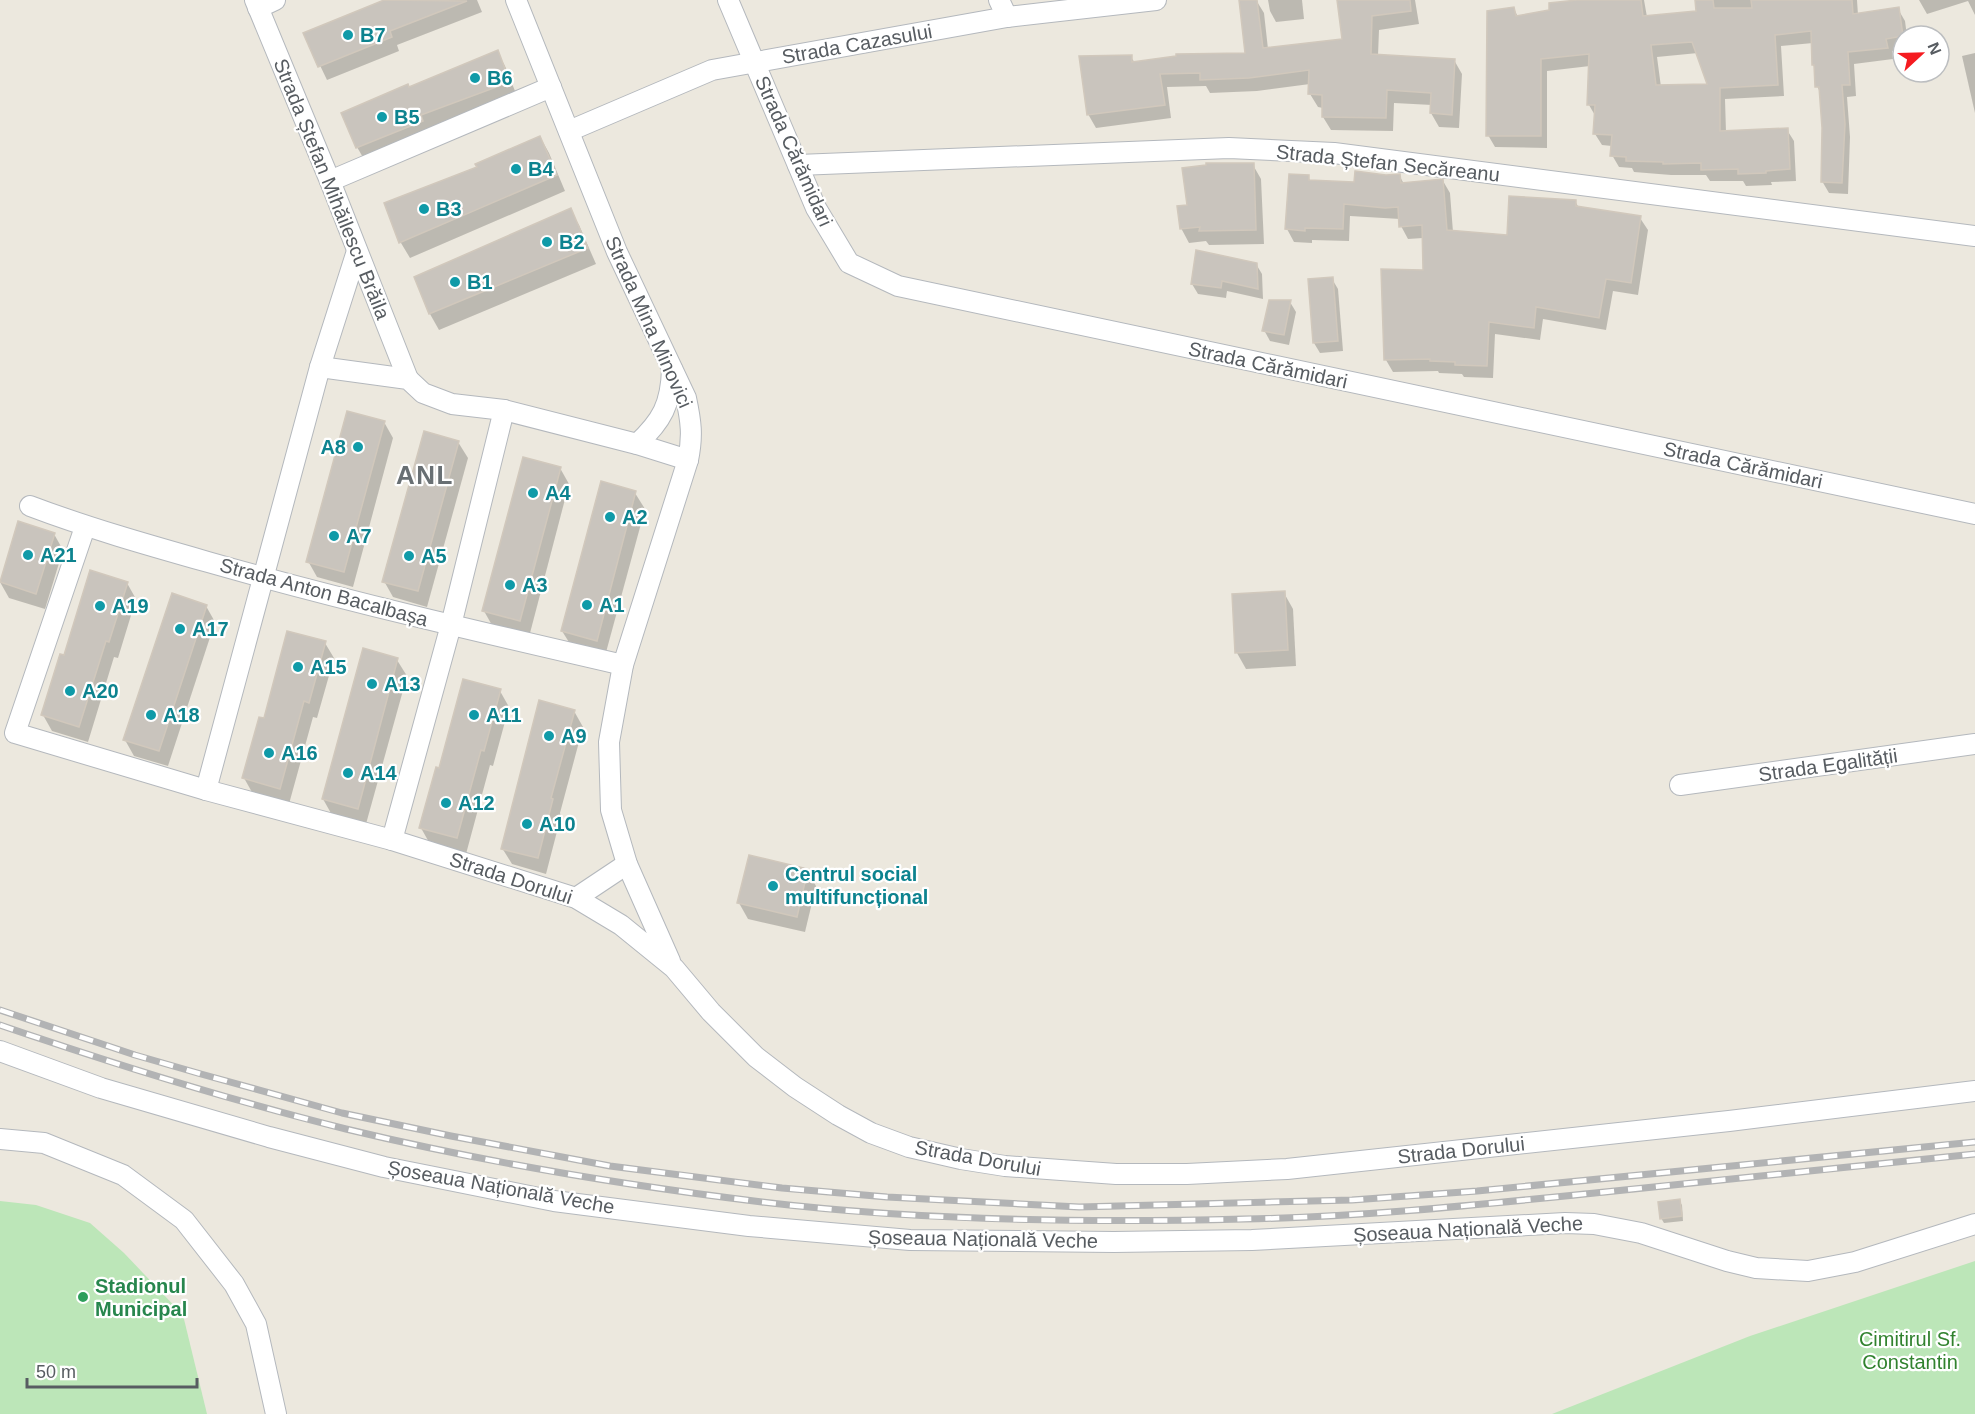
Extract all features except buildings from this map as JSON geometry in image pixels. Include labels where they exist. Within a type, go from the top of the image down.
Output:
[{"type":"street","name":"Strada Mina Minovici","points":[[516,0],[617,252],[686,398],[690,417],[692,438],[688,460],[622,665],[609,742],[611,810],[627,864],[648,915],[674,968]]},
{"type":"street","name":"Strada Cărămidari","points":[[728,0],[816,208],[849,263],[898,286],[1975,514]]},
{"type":"street","name":"Strada Cazasului","points":[[569,130],[712,70],[1003,9],[1156,0]]},
{"type":"street","name":"Strada Ștefan Mihăilescu Brăila","points":[[263,2],[330,182],[408,379]]},
{"type":"street","points":[[330,182],[551,87]]},
{"type":"street","name":"Strada Ștefan Secăreanu","points":[[798,165],[1229,148],[1334,153],[1975,236]]},
{"type":"street","points":[[206,790],[320,367],[357,251]]},
{"type":"street","points":[[320,367],[408,379],[423,393],[452,404],[504,410],[637,444],[688,460]]},
{"type":"street","points":[[637,444],[653,429],[664,411],[671,391],[672,369]]},
{"type":"street","points":[[392,840],[451,625],[504,410]]},
{"type":"street","name":"Strada Anton Bacalbașa","points":[[30,506],[85,526],[264,578],[622,665]]},
{"type":"street","name":"Strada Dorului","points":[[85,526],[15,733],[206,790],[392,840],[576,898],[621,925],[674,968],[711,1012],[756,1057],[795,1088],[872,1133],[909,1147],[1005,1166],[1116,1174],[1187,1174],[1287,1169],[1718,1122],[1975,1091]]},
{"type":"street","name":"Strada Egalității","points":[[1680,785],[1975,744]]},
{"type":"street","points":[[576,898],[627,864]]},
{"type":"street","name":"Șoseaua Națională Veche","points":[[0,1051],[101,1088],[269,1137],[384,1167],[554,1201],[831,1234],[921,1241],[1137,1242],[1252,1240],[1565,1223],[1594,1224],[1641,1233],[1756,1268],[1808,1271],[1855,1262],[1975,1224]]},
{"type":"street","points":[[0,1140],[44,1143],[123,1175],[184,1220],[234,1284],[256,1324],[276,1414]]},
{"type":"green space","name":"Stadionul Municipal","points":[[0,1201],[36,1205],[90,1223],[124,1253],[183,1315],[207,1414],[0,1414]]},
{"type":"green space","name":"Cimitirul Sf. Constantin","points":[[1975,1261],[1975,1414],[1552,1414],[1750,1336]]},
{"type":"railway","points":[[0,1010],[135,1055],[201,1074],[342,1113],[451,1136],[610,1166],[782,1188],[887,1197],[1079,1207],[1352,1200],[1477,1191],[1975,1142]]},
{"type":"railway","points":[[0,1025],[215,1094],[302,1118],[501,1162],[658,1188],[762,1202],[942,1217],[1184,1220],[1335,1216],[1515,1201],[1975,1154]]},
{"type":"place","name":"B7","points":[[348,35]]},
{"type":"place","name":"B6","points":[[475,78]]},
{"type":"place","name":"B5","points":[[382,117]]},
{"type":"place","name":"B4","points":[[516,169]]},
{"type":"place","name":"B3","points":[[424,209]]},
{"type":"place","name":"B2","points":[[547,242]]},
{"type":"place","name":"B1","points":[[455,282]]},
{"type":"place","name":"A8","points":[[358,447]]},
{"type":"place","name":"A4","points":[[533,493]]},
{"type":"place","name":"A2","points":[[610,517]]},
{"type":"place","name":"A7","points":[[334,536]]},
{"type":"place","name":"A21","points":[[28,555]]},
{"type":"place","name":"A5","points":[[409,556]]},
{"type":"place","name":"A3","points":[[510,585]]},
{"type":"place","name":"A1","points":[[587,605]]},
{"type":"place","name":"A19","points":[[100,606]]},
{"type":"place","name":"A17","points":[[180,629]]},
{"type":"place","name":"A15","points":[[298,667]]},
{"type":"place","name":"A13","points":[[372,684]]},
{"type":"place","name":"A20","points":[[70,691]]},
{"type":"place","name":"A18","points":[[151,715]]},
{"type":"place","name":"A11","points":[[474,715]]},
{"type":"place","name":"A9","points":[[549,736]]},
{"type":"place","name":"A16","points":[[269,753]]},
{"type":"place","name":"A14","points":[[348,773]]},
{"type":"place","name":"A12","points":[[446,803]]},
{"type":"place","name":"A10","points":[[527,824]]},
{"type":"place","name":"Centrul social multifuncțional","points":[[773,886]]},
{"type":"place","name":"Stadionul Municipal","points":[[83,1297]]},
{"type":"district","name":"ANL","points":[[425,475]]}]
